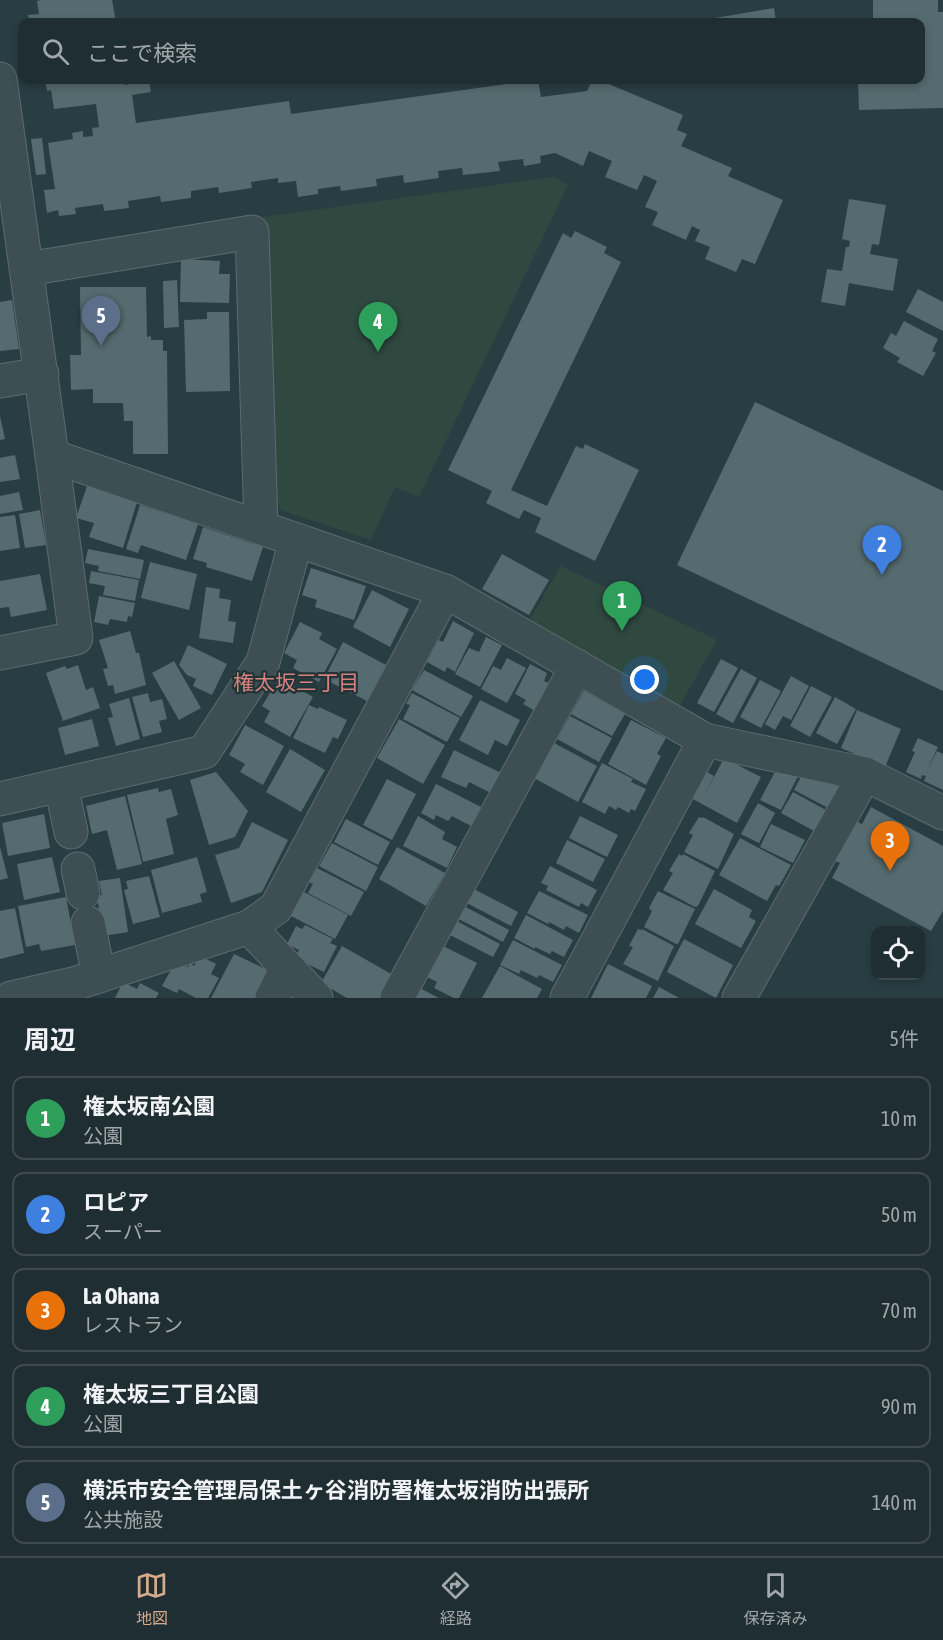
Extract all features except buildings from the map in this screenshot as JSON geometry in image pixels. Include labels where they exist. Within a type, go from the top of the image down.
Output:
[{"type":"street","points":[[0,79],[42,374],[76,638],[0,653]]},
{"type":"street","points":[[27,268],[252,232],[261,528]]},
{"type":"street","points":[[0,381],[42,374]]},
{"type":"street","points":[[52,456],[445,591],[705,740],[865,774],[943,813]]},
{"type":"street","points":[[0,799],[204,752],[263,662],[296,540]]},
{"type":"street","points":[[11,998],[77,983],[249,927],[276,909],[445,591]]},
{"type":"street","points":[[397,998],[577,666]]},
{"type":"street","points":[[567,998],[705,740]]},
{"type":"street","points":[[739,998],[865,774]]},
{"type":"street","points":[[61,785],[99,976]]},
{"type":"street","points":[[249,927],[316,998]]},
{"type":"street","points":[[272,998],[287,968]]},
{"type":"green space","points":[[554,177],[568,185],[419,497],[395,487],[371,540],[281,510],[274,497],[263,217]]},
{"type":"green space","points":[[561,566],[717,640],[680,705],[529,621]]},
{"type":"place","name":"横浜市安全管理局保土ヶ谷消防署権太坂消防出張所","points":[[101,346]]},
{"type":"place","name":"権太坂三丁目公園","points":[[378,352]]},
{"type":"place","name":"ロピア","points":[[882,575]]},
{"type":"place","name":"権太坂南公園","points":[[622,631]]},
{"type":"place","name":"La Ohana","points":[[890,871]]},
{"type":"district","name":"権太坂三丁目","points":[[296,683]]}]
